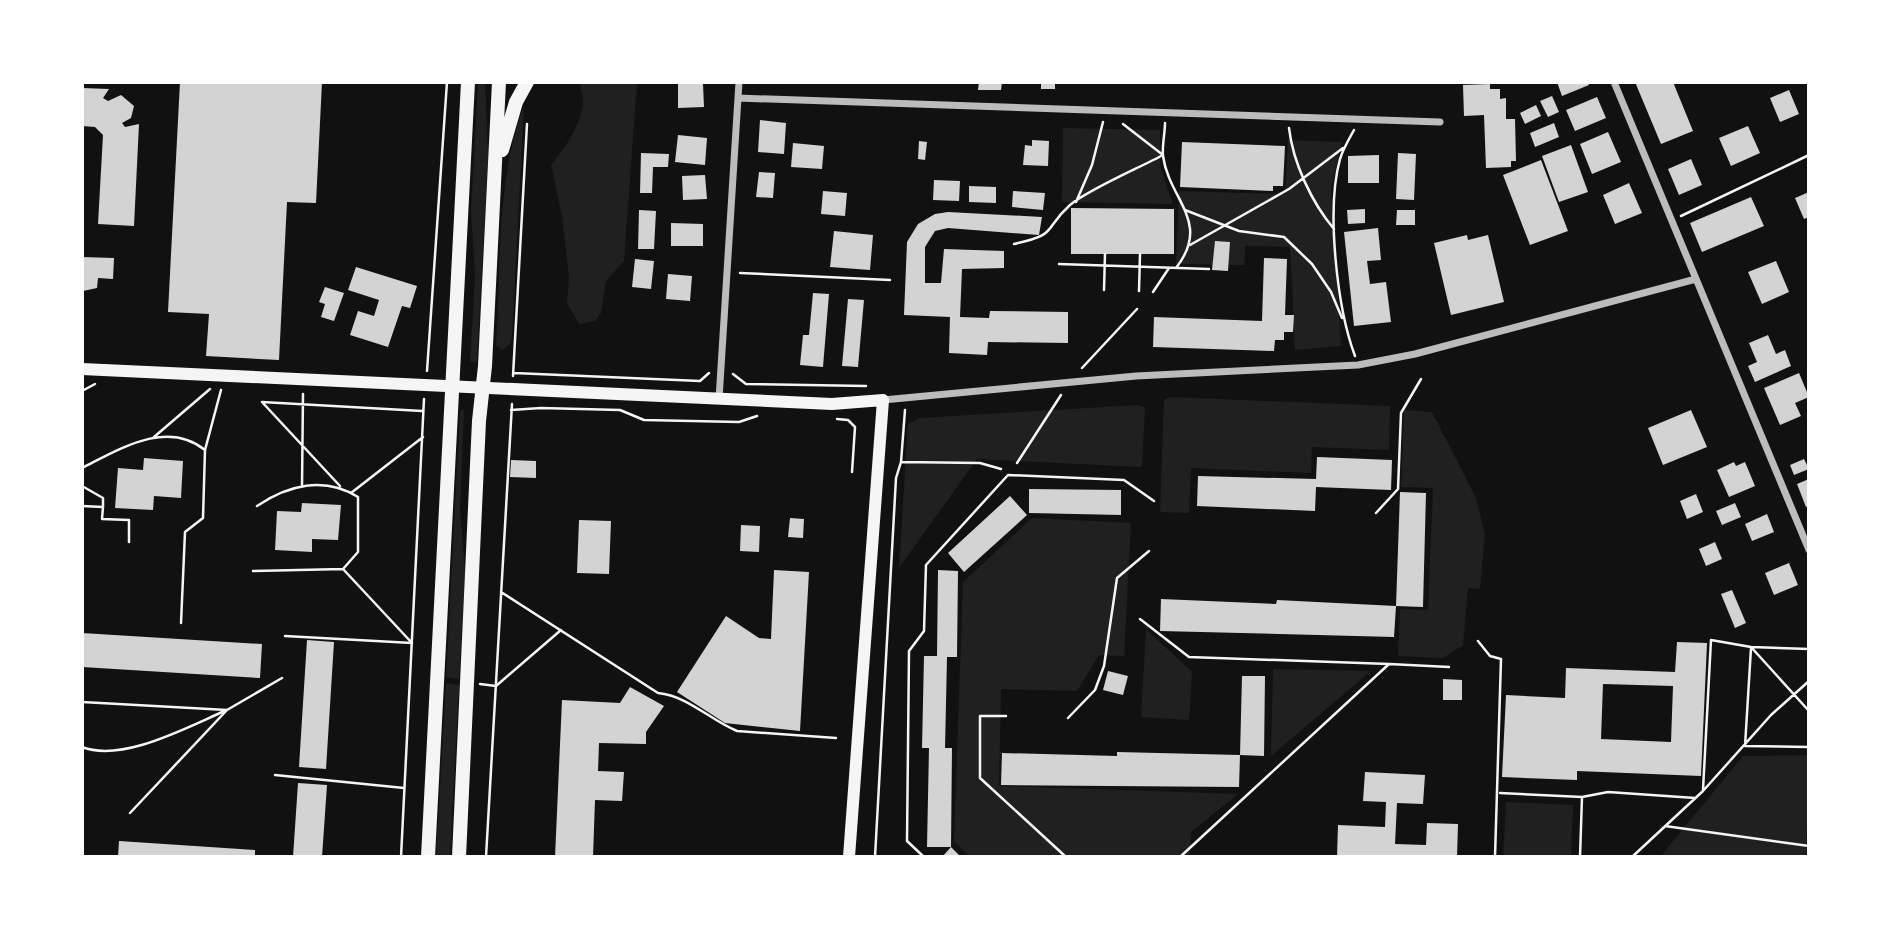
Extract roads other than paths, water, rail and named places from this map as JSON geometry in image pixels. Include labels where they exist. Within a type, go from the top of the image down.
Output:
[{"type":"highway","points":[[428,857],[468,82]]},
{"type":"highway","points":[[459,857],[499,82]]},
{"type":"highway","points":[[495,175],[516,102],[527,82]]},
{"type":"main road","points":[[82,369],[832,404],[883,400],[849,857]]},
{"type":"street","points":[[719,399],[739,82]]},
{"type":"street","points":[[1614,82],[1809,550]]},
{"type":"street","points":[[738,98],[1440,122]]},
{"type":"street","points":[[883,400],[1136,376],[1358,365],[1415,354],[1696,279]]}]
